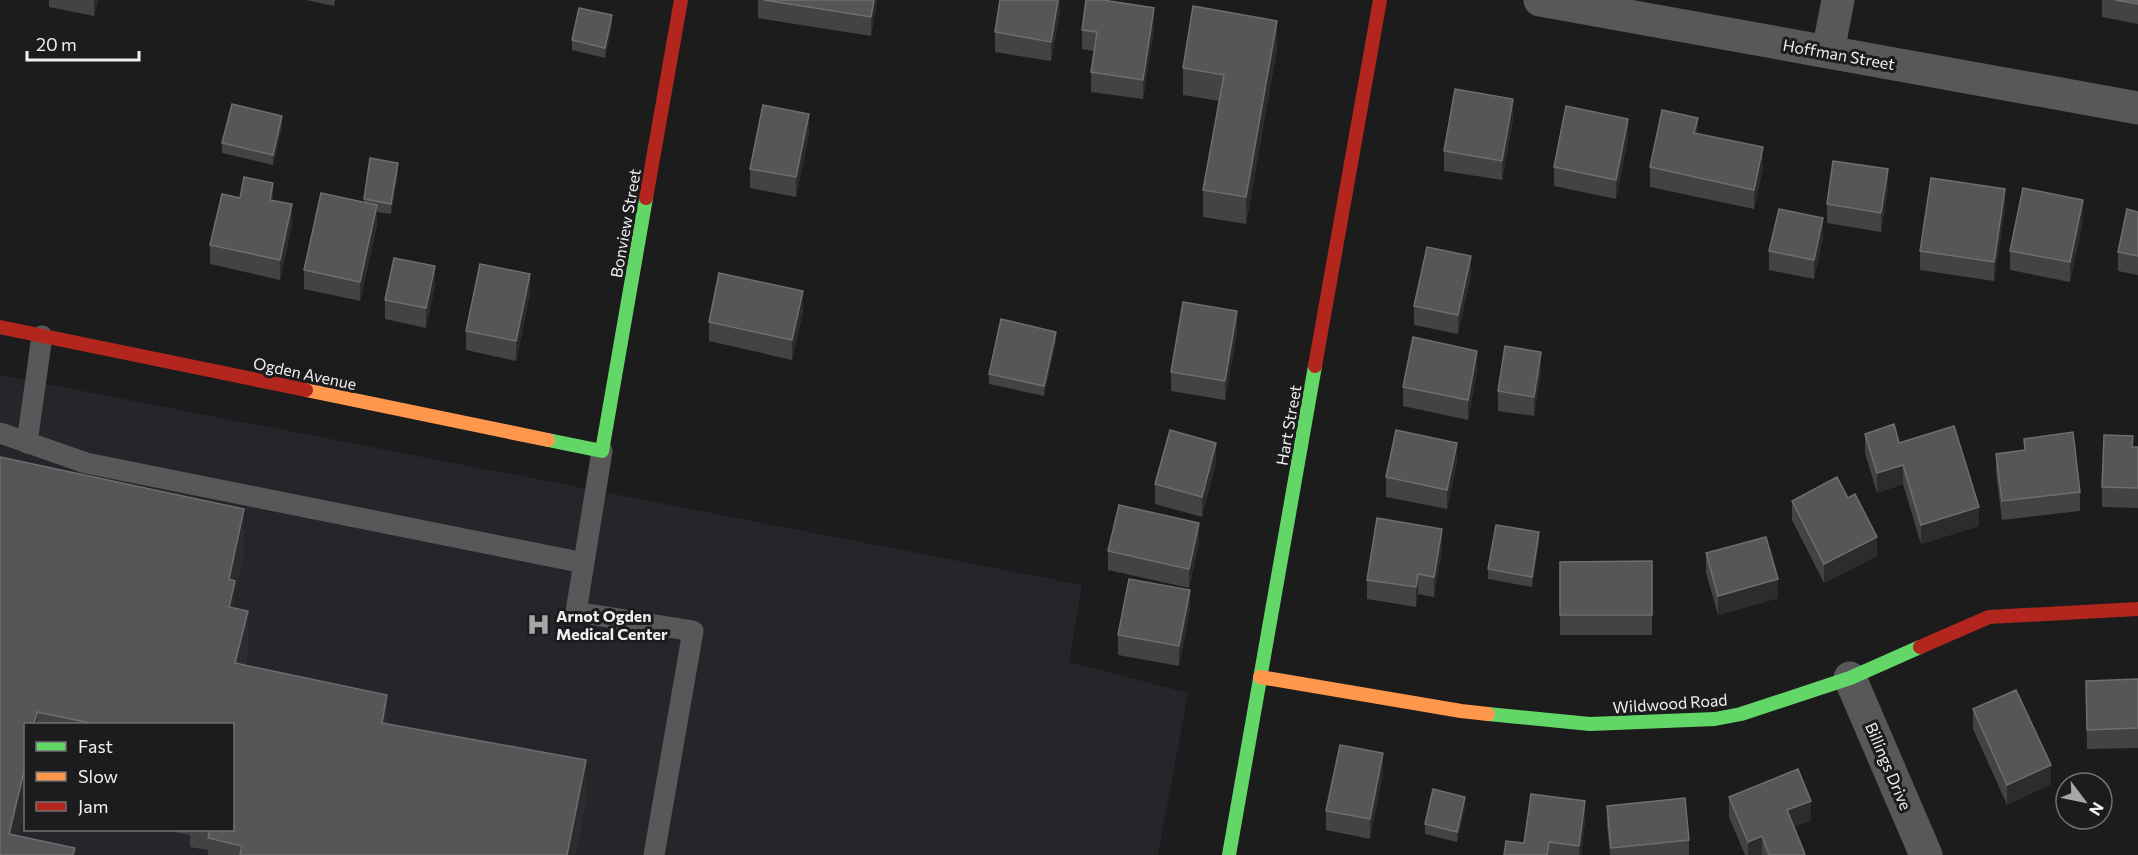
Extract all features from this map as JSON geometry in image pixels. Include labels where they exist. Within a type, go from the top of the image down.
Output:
[{"type":"street","name":"Bonview Street","points":[[602,451],[681,0]]},
{"type":"street","name":"Hart Street","points":[[1229,855],[1380,0]]},
{"type":"street","name":"Hoffman Street","points":[[1540,0],[2138,108]]},
{"type":"street","points":[[1828,52],[1838,0]]},
{"type":"street","name":"Ogden Avenue","points":[[0,327],[602,451]]},
{"type":"street","name":"Wildwood Road","points":[[1260,677],[1461,711],[1590,724],[1715,719],[1741,714],[1850,678],[1989,618],[2138,609]]},
{"type":"street","name":"Billings Drive","points":[[1850,678],[1926,855]]},
{"type":"lane","points":[[27,443],[42,336]]},
{"type":"lane","points":[[0,433],[86,463],[584,563]]},
{"type":"lane","points":[[602,451],[576,612],[693,630],[654,855]]},
{"type":"shaded area","name":"Arnot Ogden Medical Center","points":[[0,375],[1082,585],[1069,662],[1188,693],[1158,855],[0,855]]},
{"type":"building","points":[[764,0],[874,0],[871,17]]},
{"type":"building","points":[[1000,0],[1058,0],[1051,42],[995,32]]},
{"type":"building","points":[[1086,0],[1103,0],[1154,8],[1143,80],[1091,72],[1097,32],[1082,30]]},
{"type":"building","points":[[2115,0],[2138,0],[2138,4]]},
{"type":"building","points":[[1193,6],[1277,21],[1246,197],[1203,190],[1224,75],[1183,68]]},
{"type":"building","points":[[579,8],[612,15],[605,48],[572,40]]},
{"type":"building","points":[[1455,89],[1513,99],[1502,161],[1444,151]]},
{"type":"building","points":[[232,104],[282,116],[273,155],[222,143]]},
{"type":"building","points":[[763,105],[809,114],[796,177],[750,169]]},
{"type":"building","points":[[1566,106],[1628,119],[1616,180],[1554,167]]},
{"type":"building","points":[[1662,110],[1698,118],[1694,133],[1763,147],[1754,190],[1650,167]]},
{"type":"building","points":[[370,158],[398,163],[391,204],[364,199]]},
{"type":"building","points":[[1833,161],[1888,169],[1881,213],[1827,204]]},
{"type":"building","points":[[244,177],[273,183],[270,200],[292,204],[280,260],[210,245],[222,194],[240,198]]},
{"type":"building","points":[[1931,178],[2005,189],[1994,262],[1920,251]]},
{"type":"building","points":[[2023,188],[2083,200],[2070,262],[2010,251]]},
{"type":"building","points":[[321,193],[377,205],[360,282],[304,270]]},
{"type":"building","points":[[1779,209],[1823,218],[1814,260],[1769,251]]},
{"type":"building","points":[[2127,209],[2138,212],[2138,256],[2118,252]]},
{"type":"building","points":[[1427,247],[1471,256],[1458,315],[1414,306]]},
{"type":"building","points":[[394,258],[435,266],[426,308],[385,300]]},
{"type":"building","points":[[480,264],[530,274],[516,341],[466,331]]},
{"type":"building","points":[[719,273],[803,291],[792,340],[709,322]]},
{"type":"building","points":[[1183,302],[1237,311],[1225,381],[1171,372]]},
{"type":"building","points":[[1001,319],[1056,332],[1044,386],[989,374]]},
{"type":"building","points":[[1413,337],[1477,351],[1468,400],[1403,387]]},
{"type":"building","points":[[1505,346],[1541,352],[1534,397],[1498,391]]},
{"type":"building","points":[[1894,424],[1899,443],[1954,426],[1979,507],[1921,525],[1903,465],[1877,473],[1865,434]]},
{"type":"building","points":[[1170,430],[1216,443],[1202,497],[1155,484]]},
{"type":"building","points":[[1396,430],[1457,443],[1447,490],[1386,477]]},
{"type":"building","points":[[2073,432],[2080,492],[2002,501],[1996,454],[2025,450],[2024,439]]},
{"type":"building","points":[[2104,435],[2133,436],[2132,447],[2138,447],[2138,488],[2102,487]]},
{"type":"building","points":[[0,457],[244,509],[229,579],[235,581],[229,607],[248,611],[235,663],[387,695],[382,723],[586,760],[567,855],[240,855],[242,846],[208,838],[210,831],[234,831],[234,723],[90,723],[37,712],[34,723],[24,723],[24,771],[9,834],[75,848],[73,855],[0,855]]},
{"type":"building","points":[[1837,477],[1848,498],[1855,494],[1877,537],[1824,564],[1792,501]]},
{"type":"building","points":[[1119,505],[1199,523],[1189,569],[1108,551]]},
{"type":"building","points":[[1377,518],[1442,529],[1434,577],[1418,574],[1416,587],[1367,580]]},
{"type":"building","points":[[1496,525],[1539,532],[1532,577],[1488,569]]},
{"type":"building","points":[[1766,537],[1778,579],[1718,596],[1706,553]]},
{"type":"building","points":[[1652,561],[1652,615],[1560,615],[1560,562]]},
{"type":"building","points":[[1129,579],[1190,590],[1179,646],[1118,635]]},
{"type":"building","points":[[2138,679],[2138,728],[2087,730],[2086,681]]},
{"type":"building","points":[[2016,690],[2051,765],[2007,785],[1973,709]]},
{"type":"building","points":[[1340,745],[1383,753],[1370,819],[1326,811]]},
{"type":"building","points":[[1798,769],[1811,801],[1787,810],[1805,854],[1769,855],[1762,836],[1748,842],[1729,797]]},
{"type":"building","points":[[1433,789],[1465,797],[1457,832],[1425,824]]},
{"type":"building","points":[[1531,794],[1585,801],[1579,846],[1549,842],[1547,855],[1504,855],[1506,841],[1524,843]]},
{"type":"building","points":[[1685,798],[1689,840],[1611,848],[1607,806]]},
{"type":"traffic: fast","points":[[548,440],[602,451],[646,198]]},
{"type":"traffic: fast","points":[[1229,855],[1315,366]]},
{"type":"traffic: fast","points":[[1488,714],[1590,724],[1715,719],[1741,714],[1850,678],[1920,647]]},
{"type":"traffic: slow","points":[[306,390],[548,440]]},
{"type":"traffic: slow","points":[[1260,677],[1488,714]]},
{"type":"traffic: jam","points":[[646,198],[681,0]]},
{"type":"traffic: jam","points":[[1315,366],[1380,0]]},
{"type":"traffic: jam","points":[[0,327],[306,390]]},
{"type":"traffic: jam","points":[[1920,647],[1989,617],[2138,609]]},
{"type":"place","name":"Arnot Ogden Medical Center","points":[[538,624]]}]
